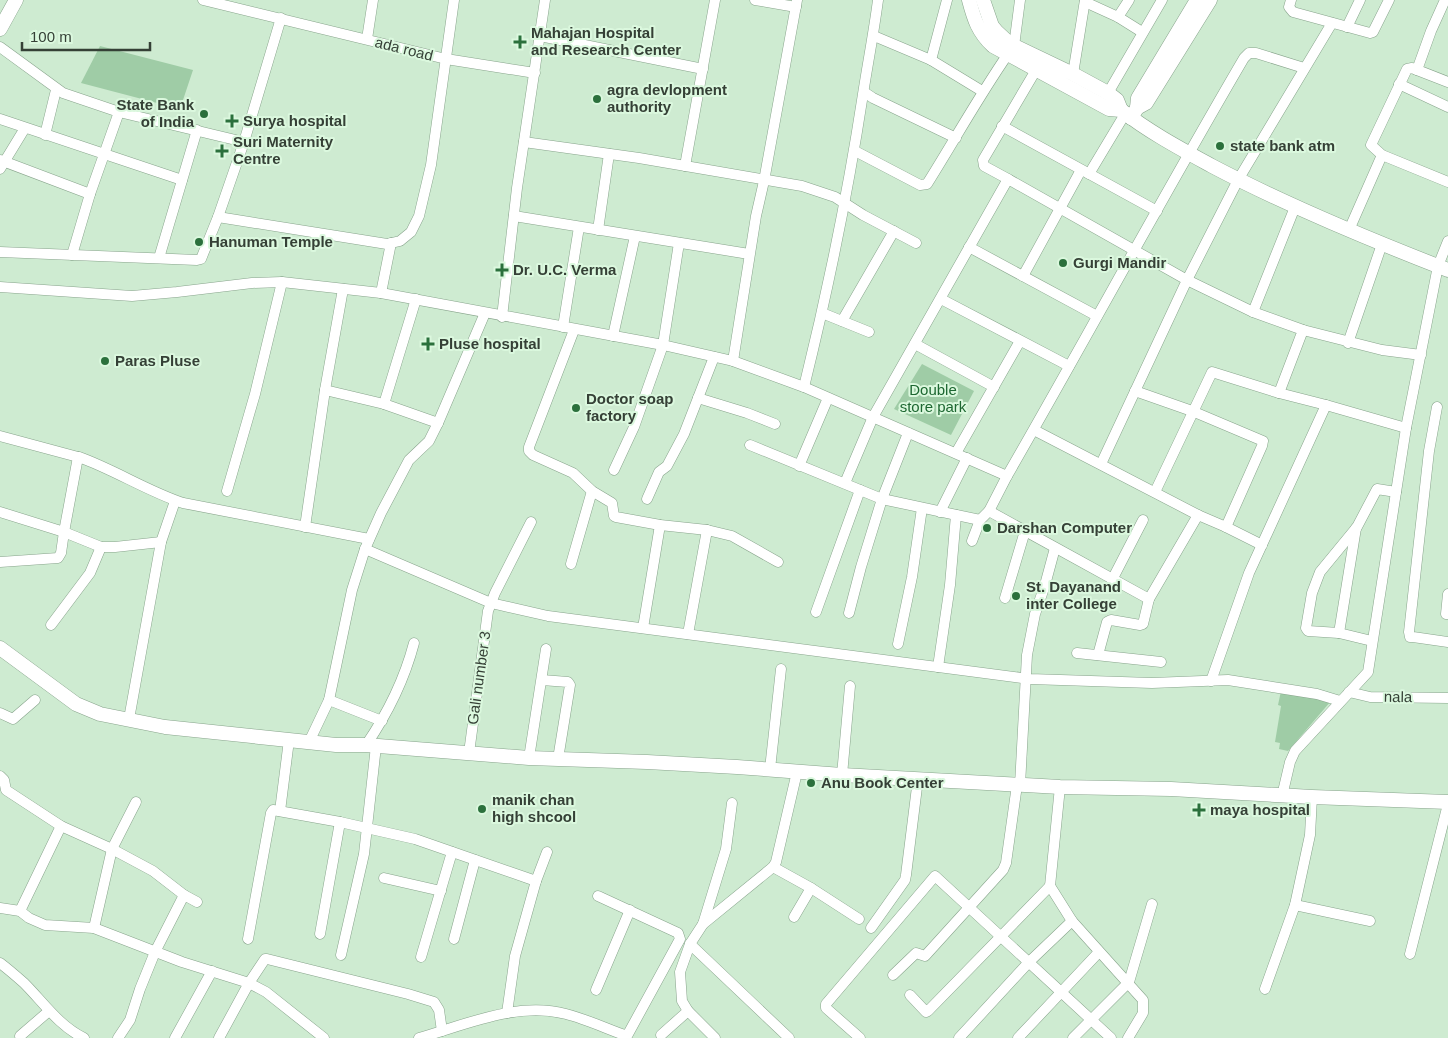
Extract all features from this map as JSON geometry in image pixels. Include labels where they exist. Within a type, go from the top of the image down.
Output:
[{"type":"main road","points":[[0,29],[16,0]]},
{"type":"main road","points":[[969,0],[984,38],[1073,74],[1108,93],[1129,112],[1188,153],[1238,180],[1295,207],[1443,268]]},
{"type":"main road","points":[[983,0],[992,26],[1011,50],[1036,70],[1109,109],[1129,112],[1146,103],[1210,0]]},
{"type":"main road","points":[[1129,112],[1197,0]]},
{"type":"main road","points":[[0,648],[76,704],[100,714],[165,727],[309,742],[529,758],[647,762],[1019,785],[1171,789],[1312,798],[1448,803]]},
{"type":"street","name":"ada road","points":[[203,0],[446,60],[535,73]]},
{"type":"street","points":[[367,39],[373,0]]},
{"type":"street","points":[[218,217],[391,244],[400,241],[411,232],[419,216],[431,164],[454,0]]},
{"type":"street","points":[[502,317],[524,142],[545,0]]},
{"type":"street","points":[[685,166],[715,0]]},
{"type":"street","points":[[733,361],[749,254],[796,4],[755,0]]},
{"type":"street","points":[[804,387],[845,204],[874,36],[878,0]]},
{"type":"street","points":[[931,60],[947,0]]},
{"type":"street","points":[[855,151],[924,186],[927,184],[956,138],[982,91],[1011,50],[1020,0]]},
{"type":"street","points":[[1118,17],[1129,0]]},
{"type":"street","points":[[1108,93],[1162,0]]},
{"type":"street","points":[[1291,0],[1289,6],[1291,10],[1369,33],[1373,32],[1389,0]]},
{"type":"street","points":[[1347,27],[1360,0]]},
{"type":"street","points":[[1417,70],[1445,0]]},
{"type":"street","points":[[1073,74],[1085,1],[1118,17],[1142,32]]},
{"type":"street","points":[[0,252],[200,259],[218,217],[244,142],[282,18]]},
{"type":"street","points":[[1101,464],[1187,280],[1238,180],[1332,23]]},
{"type":"street","points":[[540,36],[703,69]]},
{"type":"street","points":[[874,36],[931,60],[982,91]]},
{"type":"street","points":[[0,47],[56,90],[119,112],[244,142]]},
{"type":"street","points":[[972,541],[980,520],[989,511],[1188,153],[1244,58],[1249,53],[1256,53],[1304,68]]},
{"type":"street","points":[[1448,82],[1412,68],[1407,69],[1371,143],[1372,147],[1382,155],[1448,182]]},
{"type":"street","points":[[1036,70],[982,162],[984,166],[1187,280],[1253,312],[1303,330],[1348,343],[1421,355]]},
{"type":"street","points":[[1399,84],[1448,107]]},
{"type":"street","points":[[45,135],[56,90]]},
{"type":"street","points":[[864,92],[956,138]]},
{"type":"street","points":[[72,255],[103,154],[119,112]]},
{"type":"street","points":[[1023,276],[1060,208],[1129,112]]},
{"type":"street","points":[[0,119],[182,180]]},
{"type":"street","points":[[1002,126],[1157,211]]},
{"type":"street","points":[[25,128],[1,164],[90,194]]},
{"type":"street","points":[[158,258],[196,130]]},
{"type":"street","points":[[524,142],[802,186],[835,197],[916,243]]},
{"type":"street","points":[[598,230],[609,154]]},
{"type":"street","points":[[1349,230],[1382,155]]},
{"type":"street","points":[[845,483],[873,417],[1008,178]]},
{"type":"street","points":[[1253,312],[1295,207]]},
{"type":"street","points":[[514,216],[749,254]]},
{"type":"street","points":[[563,327],[579,227]]},
{"type":"street","points":[[842,321],[894,231]]},
{"type":"street","points":[[613,336],[635,236]]},
{"type":"street","points":[[1282,796],[1290,762],[1296,751],[1367,674],[1406,428],[1448,241]]},
{"type":"street","points":[[614,470],[634,427],[663,345],[679,243]]},
{"type":"street","points":[[381,293],[391,244]]},
{"type":"street","points":[[1348,343],[1382,244]]},
{"type":"street","points":[[969,247],[1097,316]]},
{"type":"street","points":[[0,287],[132,296],[252,282],[282,282],[381,293],[502,317],[663,345],[733,361],[804,387],[1007,476]]},
{"type":"street","points":[[227,490],[255,394],[282,282]]},
{"type":"street","points":[[305,527],[325,390],[343,289]]},
{"type":"street","points":[[384,404],[416,299]]},
{"type":"street","points":[[941,299],[1069,366]]},
{"type":"street","points":[[822,312],[869,332]]},
{"type":"street","points":[[309,742],[329,700],[352,590],[365,550],[381,513],[409,460],[430,441],[485,313]]},
{"type":"street","points":[[574,330],[529,450],[533,455],[572,473],[592,491],[612,503],[614,516],[616,517],[660,525],[708,530],[732,536],[778,562]]},
{"type":"street","points":[[1280,393],[1303,330]]},
{"type":"street","points":[[956,453],[1020,341]]},
{"type":"street","points":[[915,344],[994,386]]},
{"type":"street","points":[[647,499],[659,472],[667,466],[684,434],[714,357]]},
{"type":"street","points":[[1156,492],[1192,411],[1212,372],[1406,428]]},
{"type":"street","points":[[325,390],[384,404],[438,423]]},
{"type":"street","points":[[1135,391],[1192,411],[1263,441],[1226,527]]},
{"type":"street","points":[[698,398],[775,424]]},
{"type":"street","points":[[799,466],[828,398]]},
{"type":"street","points":[[1211,681],[1249,573],[1326,405]]},
{"type":"street","points":[[1437,407],[1429,451],[1409,632],[1410,637],[1413,638],[1448,642]]},
{"type":"street","points":[[1034,430],[1262,545]]},
{"type":"street","points":[[849,613],[882,499],[908,433]]},
{"type":"street","points":[[0,436],[77,462],[103,466],[173,507],[220,511],[370,539]]},
{"type":"street","points":[[750,445],[882,499],[980,520]]},
{"type":"street","points":[[940,512],[967,458]]},
{"type":"street","points":[[0,562],[58,558],[61,554],[77,462]]},
{"type":"street","points":[[1372,641],[1339,633],[1308,631],[1306,628],[1312,593],[1320,572],[1356,526],[1377,489],[1396,492]]},
{"type":"street","points":[[816,612],[860,490]]},
{"type":"street","points":[[571,564],[592,491]]},
{"type":"street","points":[[128,719],[161,542],[173,507]]},
{"type":"street","points":[[898,644],[912,577],[922,508]]},
{"type":"street","points":[[989,511],[1149,599]]},
{"type":"street","points":[[0,512],[64,532],[102,547],[115,548],[161,542]]},
{"type":"street","points":[[1098,655],[1107,622],[1111,620],[1142,624],[1149,599],[1198,514]]},
{"type":"street","points":[[938,667],[950,585],[956,515]]},
{"type":"street","points":[[1112,580],[1143,520]]},
{"type":"street","name":"Gali number 3","points":[[469,753],[488,611],[531,522]]},
{"type":"street","points":[[643,628],[660,525]]},
{"type":"street","points":[[1339,633],[1356,526]]},
{"type":"street","points":[[688,634],[708,530]]},
{"type":"street","points":[[1005,598],[1025,531]]},
{"type":"street","points":[[51,625],[90,573],[102,547]]},
{"type":"street","points":[[893,975],[916,953],[918,952],[925,956],[998,876],[1006,863],[1019,785],[1030,634],[1055,548]]},
{"type":"street","name":"nala","points":[[365,550],[493,598],[548,616],[1026,678],[1152,683],[1228,680],[1317,694],[1448,698]]},
{"type":"street","points":[[1448,594],[1446,614],[1448,614]]},
{"type":"street","points":[[341,955],[361,875],[368,829],[371,746],[402,683],[414,643]]},
{"type":"street","points":[[529,758],[546,649]]},
{"type":"street","points":[[1078,653],[1161,662]]},
{"type":"street","points":[[770,769],[781,669]]},
{"type":"street","points":[[542,680],[568,682],[570,685],[558,759]]},
{"type":"street","points":[[842,775],[850,686]]},
{"type":"street","points":[[0,713],[13,719],[35,700]]},
{"type":"street","points":[[329,700],[382,721]]},
{"type":"street","points":[[280,810],[289,740]]},
{"type":"street","points":[[702,924],[773,867],[778,858],[796,772]]},
{"type":"street","points":[[0,776],[4,780],[6,790],[61,826],[112,849],[153,871],[184,895],[197,902]]},
{"type":"street","points":[[871,928],[904,880],[909,859],[918,779]]},
{"type":"street","points":[[1060,787],[1050,886],[1072,921],[1129,982],[1143,1000],[1143,1013],[1128,1038]]},
{"type":"street","points":[[1265,989],[1294,905],[1310,835],[1312,798]]},
{"type":"street","points":[[94,928],[112,849],[136,802]]},
{"type":"street","points":[[714,1038],[688,1011],[682,1001],[680,972],[690,944],[702,924],[726,849],[732,803]]},
{"type":"street","points":[[1410,954],[1448,803]]},
{"type":"street","points":[[248,939],[273,810],[340,822],[415,839],[536,881]]},
{"type":"street","points":[[320,934],[340,822]]},
{"type":"street","points":[[20,911],[61,826]]},
{"type":"street","points":[[421,958],[452,852]]},
{"type":"street","points":[[507,1013],[515,956],[536,881],[547,852]]},
{"type":"street","points":[[454,939],[475,860]]},
{"type":"street","points":[[773,867],[811,888],[859,920]]},
{"type":"street","points":[[860,1038],[826,1008],[826,1004],[934,876],[937,876],[1111,1038]]},
{"type":"street","points":[[384,878],[441,891]]},
{"type":"street","points":[[910,996],[928,1012],[1050,886]]},
{"type":"street","points":[[794,917],[811,888]]},
{"type":"street","points":[[118,1038],[130,1020],[155,952],[184,895]]},
{"type":"street","points":[[420,1038],[484,1018],[532,1010],[565,1014],[629,1036],[680,939],[678,933],[598,896]]},
{"type":"street","points":[[1072,1038],[1129,982],[1152,904]]},
{"type":"street","points":[[1294,905],[1370,921]]},
{"type":"street","points":[[0,908],[20,911],[29,918],[45,925],[94,928],[155,952],[249,983],[266,992],[324,1038]]},
{"type":"street","points":[[596,990],[630,910]]},
{"type":"street","points":[[959,1038],[1029,962],[1072,921]]},
{"type":"street","points":[[690,944],[789,1038]]},
{"type":"street","points":[[1018,1038],[1099,952]]},
{"type":"street","points":[[219,1038],[249,983],[265,959],[434,1002],[439,1010],[442,1031]]},
{"type":"street","points":[[0,963],[24,984],[49,1012],[84,1038]]},
{"type":"street","points":[[175,1038],[212,971]]},
{"type":"street","points":[[661,1037],[688,1011]]},
{"type":"street","points":[[20,1036],[49,1012]]},
{"type":"green space","points":[[100,46],[193,70],[180,109],[81,83]]},
{"type":"green space","name":"Double store park","points":[[922,364],[974,391],[951,435],[894,409]]},
{"type":"green space","points":[[1281,691],[1331,701],[1288,751],[1279,749],[1280,743],[1275,742],[1281,706],[1278,705]]},
{"type":"place","name":"Mahajan Hospital and Research Center","points":[[520,42]]},
{"type":"place","name":"agra devlopment authority","points":[[597,99]]},
{"type":"place","name":"State Bank of India","points":[[204,114]]},
{"type":"place","name":"Surya hospital","points":[[232,121]]},
{"type":"place","name":"state bank atm","points":[[1220,146]]},
{"type":"place","name":"Suri Maternity Centre","points":[[222,151]]},
{"type":"place","name":"Hanuman Temple","points":[[199,242]]},
{"type":"place","name":"Gurgi Mandir","points":[[1063,263]]},
{"type":"place","name":"Dr. U.C. Verma","points":[[502,270]]},
{"type":"place","name":"Pluse hospital","points":[[428,344]]},
{"type":"place","name":"Paras Pluse","points":[[105,361]]},
{"type":"place","name":"Doctor soap factory","points":[[576,408]]},
{"type":"place","name":"Darshan Computer","points":[[987,528]]},
{"type":"place","name":"St. Dayanand inter College","points":[[1016,596]]},
{"type":"place","name":"Anu Book Center","points":[[811,783]]},
{"type":"place","name":"manik chan high shcool","points":[[482,809]]},
{"type":"place","name":"maya hospital","points":[[1199,810]]}]
